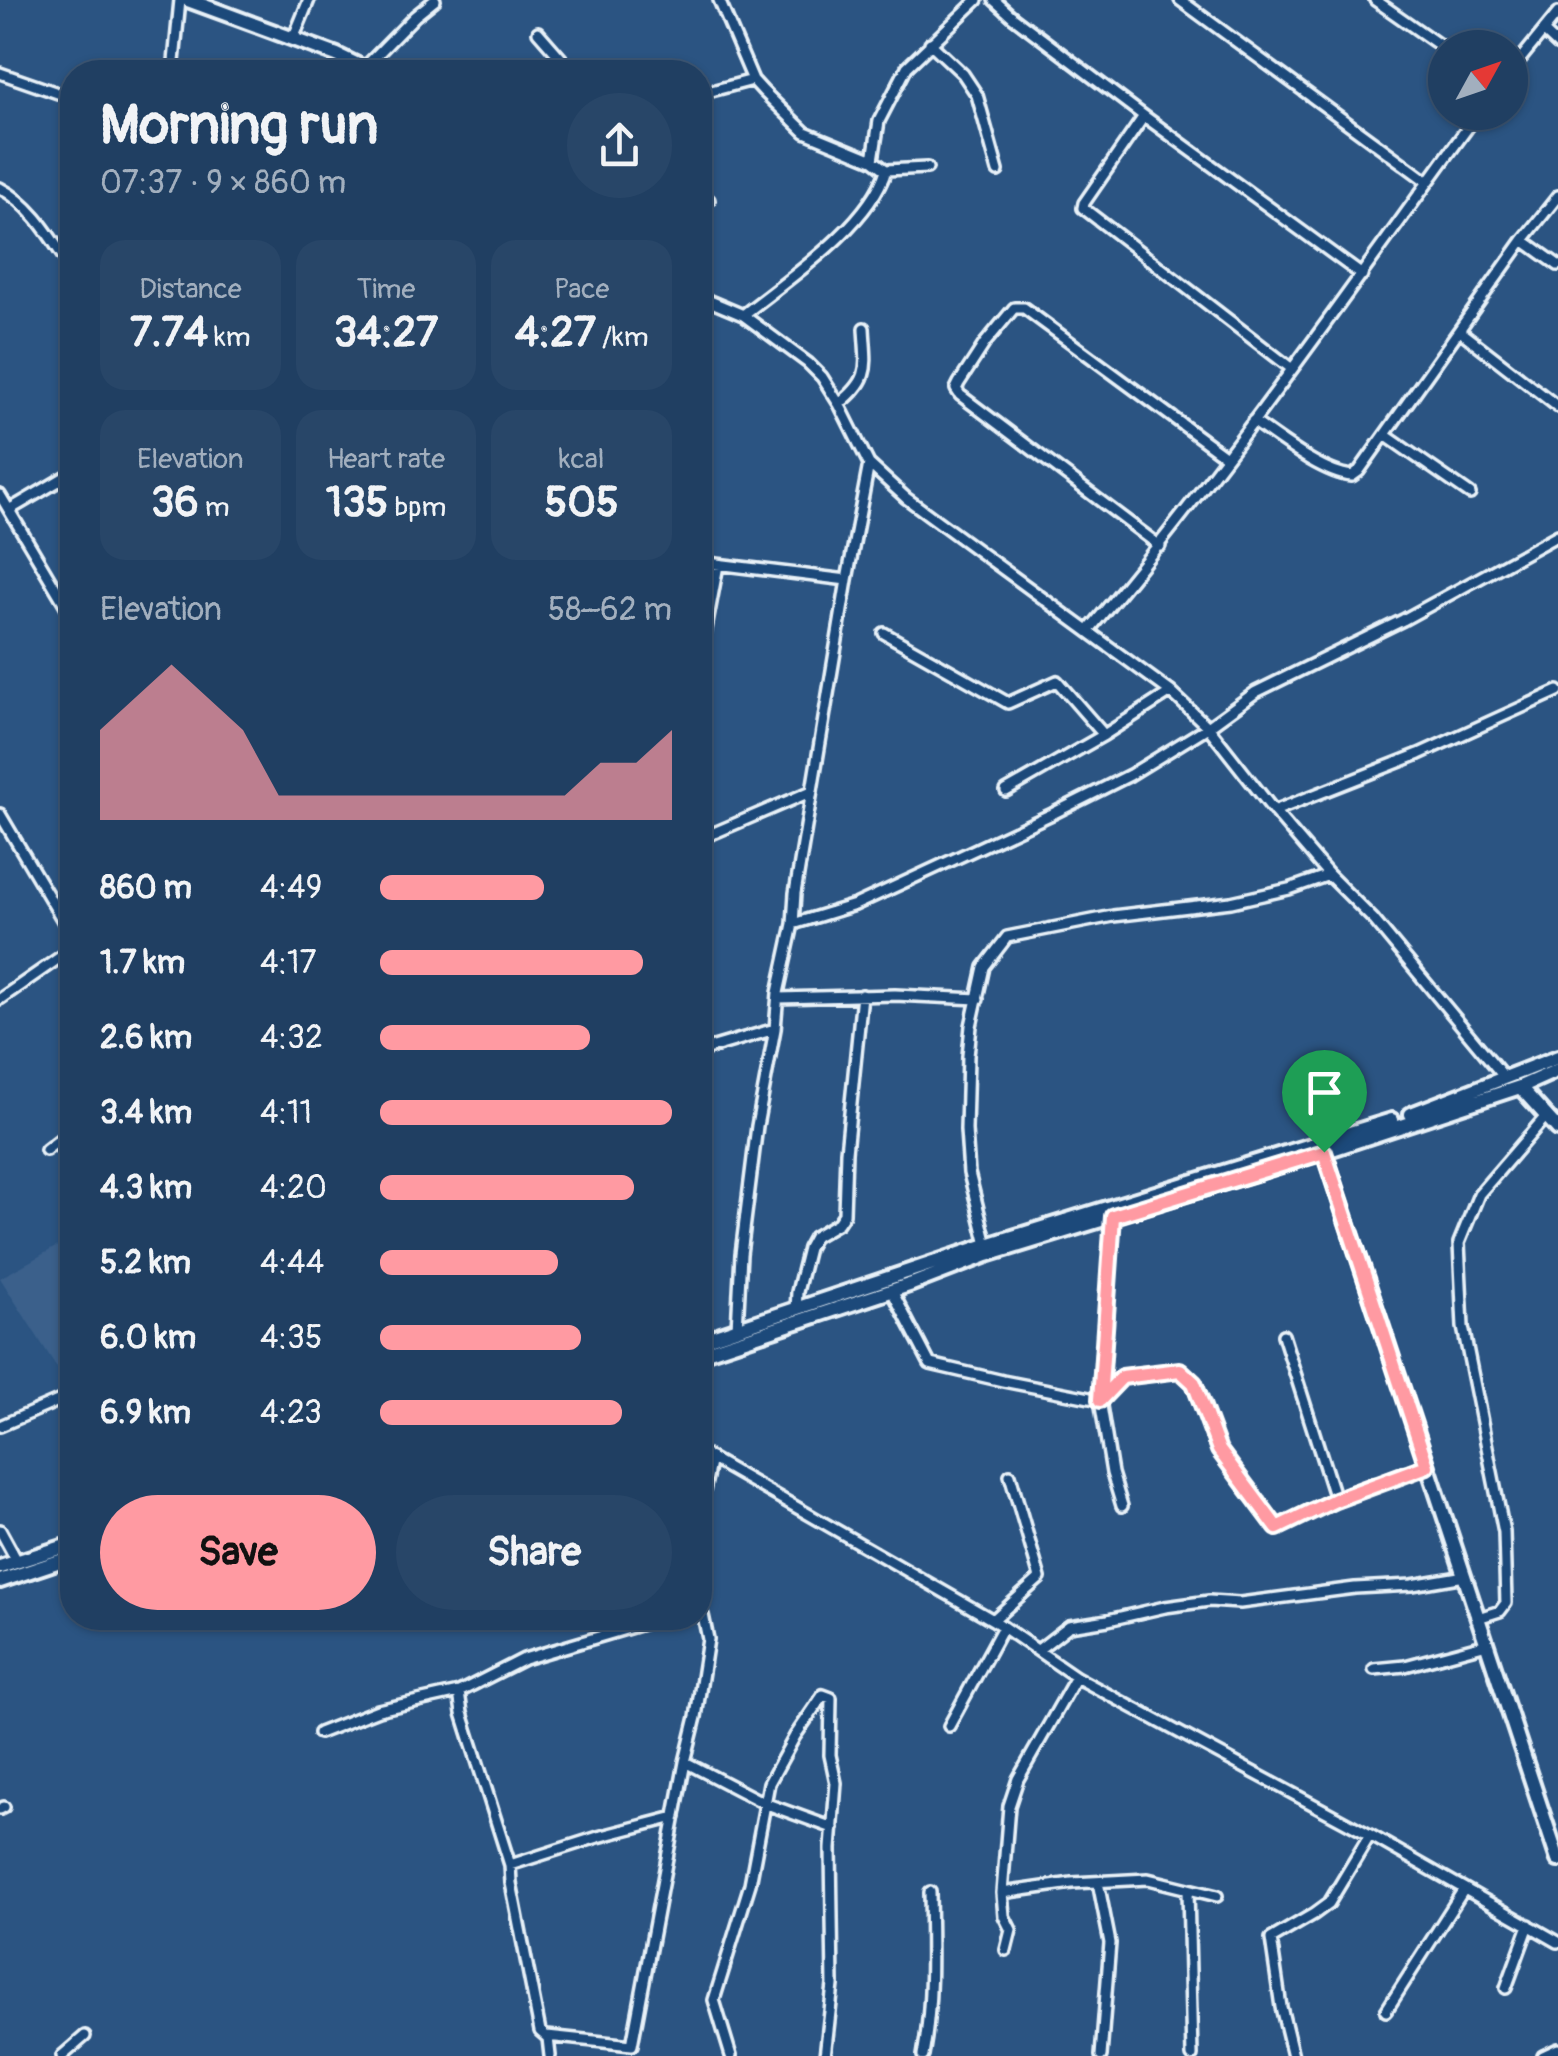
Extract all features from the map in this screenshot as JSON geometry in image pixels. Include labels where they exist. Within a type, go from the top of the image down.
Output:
[{"type":"main road","points":[[188,0],[344,60]]},
{"type":"main road","points":[[712,1350],[986,1255],[1322,1147],[1558,1057]]},
{"type":"main road","points":[[712,1337],[987,1245],[1322,1147],[1520,1086],[1558,1070]]},
{"type":"main road","points":[[1520,1086],[1558,1129]]},
{"type":"main road","points":[[1322,1147],[1558,1860]]},
{"type":"main road","points":[[0,1567],[60,1548]]},
{"type":"main road","points":[[0,1581],[60,1561]]},
{"type":"street","points":[[174,60],[180,0]]},
{"type":"street","points":[[293,39],[309,0]]},
{"type":"street","points":[[377,60],[415,16],[436,0]]},
{"type":"street","points":[[719,0],[753,80],[804,132],[873,160],[886,170],[927,168]]},
{"type":"street","points":[[873,160],[878,121],[907,67],[977,0]]},
{"type":"street","points":[[994,0],[1362,276]]},
{"type":"street","points":[[1180,0],[1428,182]]},
{"type":"street","points":[[1375,0],[1428,37]]},
{"type":"street","points":[[1528,51],[1558,12]]},
{"type":"street","points":[[538,32],[563,60]]},
{"type":"street","points":[[1544,32],[1558,45]]},
{"type":"street","points":[[930,43],[963,74],[977,96],[998,171]]},
{"type":"street","points":[[0,73],[60,94]]},
{"type":"street","points":[[712,91],[753,80]]},
{"type":"street","points":[[1144,116],[1083,208],[1292,369]]},
{"type":"street","points":[[1089,630],[1160,546],[1362,276],[1465,130]]},
{"type":"street","points":[[743,315],[834,242],[878,192],[886,170]]},
{"type":"street","points":[[0,188],[16,196],[60,252]]},
{"type":"street","points":[[1253,421],[1301,454],[1344,475],[1352,476],[1359,471],[1558,196]]},
{"type":"street","points":[[1523,240],[1558,265]]},
{"type":"street","points":[[712,302],[743,315],[808,363],[840,404],[869,464],[906,498],[1171,692],[1208,727],[1329,876],[1374,920],[1506,1078]]},
{"type":"street","points":[[1160,546],[960,395],[956,389],[985,343],[1014,308],[1024,308],[1225,456]]},
{"type":"street","points":[[840,404],[863,380],[864,328]]},
{"type":"street","points":[[1460,331],[1558,407]]},
{"type":"street","points":[[1385,435],[1470,494]]},
{"type":"street","points":[[736,1328],[757,1126],[869,464]]},
{"type":"street","points":[[9,510],[60,480]]},
{"type":"street","points":[[0,495],[60,596]]},
{"type":"street","points":[[793,924],[856,905],[1130,775],[1256,692],[1403,620],[1558,534]]},
{"type":"street","points":[[712,564],[847,580]]},
{"type":"street","points":[[712,597],[718,565]]},
{"type":"street","points":[[884,633],[1008,704],[1057,681],[1104,735]]},
{"type":"street","points":[[1274,811],[1419,754],[1558,691]]},
{"type":"street","points":[[1006,792],[1171,692]]},
{"type":"street","points":[[712,834],[812,791]]},
{"type":"street","points":[[0,814],[60,916]]},
{"type":"street","points":[[987,1245],[969,1173],[968,1056],[984,966],[1000,944],[1012,934],[1113,916],[1231,902],[1329,876]]},
{"type":"street","points":[[0,999],[60,956]]},
{"type":"street","points":[[778,998],[862,995],[978,1000]]},
{"type":"street","points":[[796,1310],[808,1248],[814,1237],[838,1223],[844,1214],[846,1152],[862,995]]},
{"type":"street","points":[[712,1047],[775,1028]]},
{"type":"street","points":[[1478,1618],[1500,1611],[1506,1604],[1504,1532],[1463,1327],[1460,1243],[1479,1194],[1546,1115]]},
{"type":"street","points":[[46,1150],[60,1139]]},
{"type":"street","points":[[1113,1216],[1100,1400],[1122,1506]]},
{"type":"street","points":[[892,1290],[930,1364],[1100,1400]]},
{"type":"street","points":[[1283,1335],[1335,1500]]},
{"type":"street","points":[[1100,1400],[1122,1377],[1180,1370],[1194,1383],[1219,1450],[1277,1528],[1335,1500],[1427,1466]]},
{"type":"street","points":[[0,1426],[60,1400]]},
{"type":"street","points":[[712,1459],[993,1620],[1076,1677],[1370,1835],[1558,1942]]},
{"type":"street","points":[[993,1620],[1040,1578],[1010,1475]]},
{"type":"street","points":[[0,1530],[17,1561]]},
{"type":"street","points":[[1038,1650],[1069,1626],[1164,1607],[1209,1601],[1240,1603],[1465,1576]]},
{"type":"street","points":[[949,1726],[1003,1628]]},
{"type":"street","points":[[318,1733],[378,1710],[459,1692],[524,1659],[622,1630]]},
{"type":"street","points":[[544,2035],[632,2050],[696,1717],[708,1639],[706,1630]]},
{"type":"street","points":[[1374,1669],[1405,1666],[1486,1644]]},
{"type":"street","points":[[1006,1950],[1011,1930],[1004,1916],[1002,1894],[1009,1806],[1018,1779],[1076,1677]]},
{"type":"street","points":[[459,1692],[462,1713],[510,1865],[540,2032],[548,2038],[550,2056]]},
{"type":"street","points":[[730,2056],[714,2000],[750,1884],[769,1783],[823,1695],[831,1698],[830,1755],[836,1783],[830,1911],[833,1985],[825,2056]]},
{"type":"street","points":[[685,1762],[764,1803],[833,1828]]},
{"type":"street","points":[[510,1865],[675,1817]]},
{"type":"street","points":[[1293,2056],[1271,1939],[1328,1903],[1370,1835]]},
{"type":"street","points":[[1002,1894],[1072,1882],[1148,1880],[1217,1896]]},
{"type":"street","points":[[1098,1882],[1110,1943],[1101,2056]]},
{"type":"street","points":[[1386,2011],[1464,1889]]},
{"type":"street","points":[[1188,1890],[1192,2056]]},
{"type":"street","points":[[923,2056],[931,1968],[930,1892]]},
{"type":"street","points":[[1506,1988],[1528,1925]]},
{"type":"street","points":[[62,2056],[85,2036]]},
{"type":"street","points":[[1542,2056],[1558,2049]]},
{"type":"shaded area","points":[[60,1245],[60,1372],[0,1278]]},
{"type":"route","points":[[1324,1152],[1427,1466],[1335,1500],[1277,1528],[1219,1450],[1194,1383],[1180,1370],[1122,1377],[1100,1400],[1113,1216],[1324,1152]]}]
